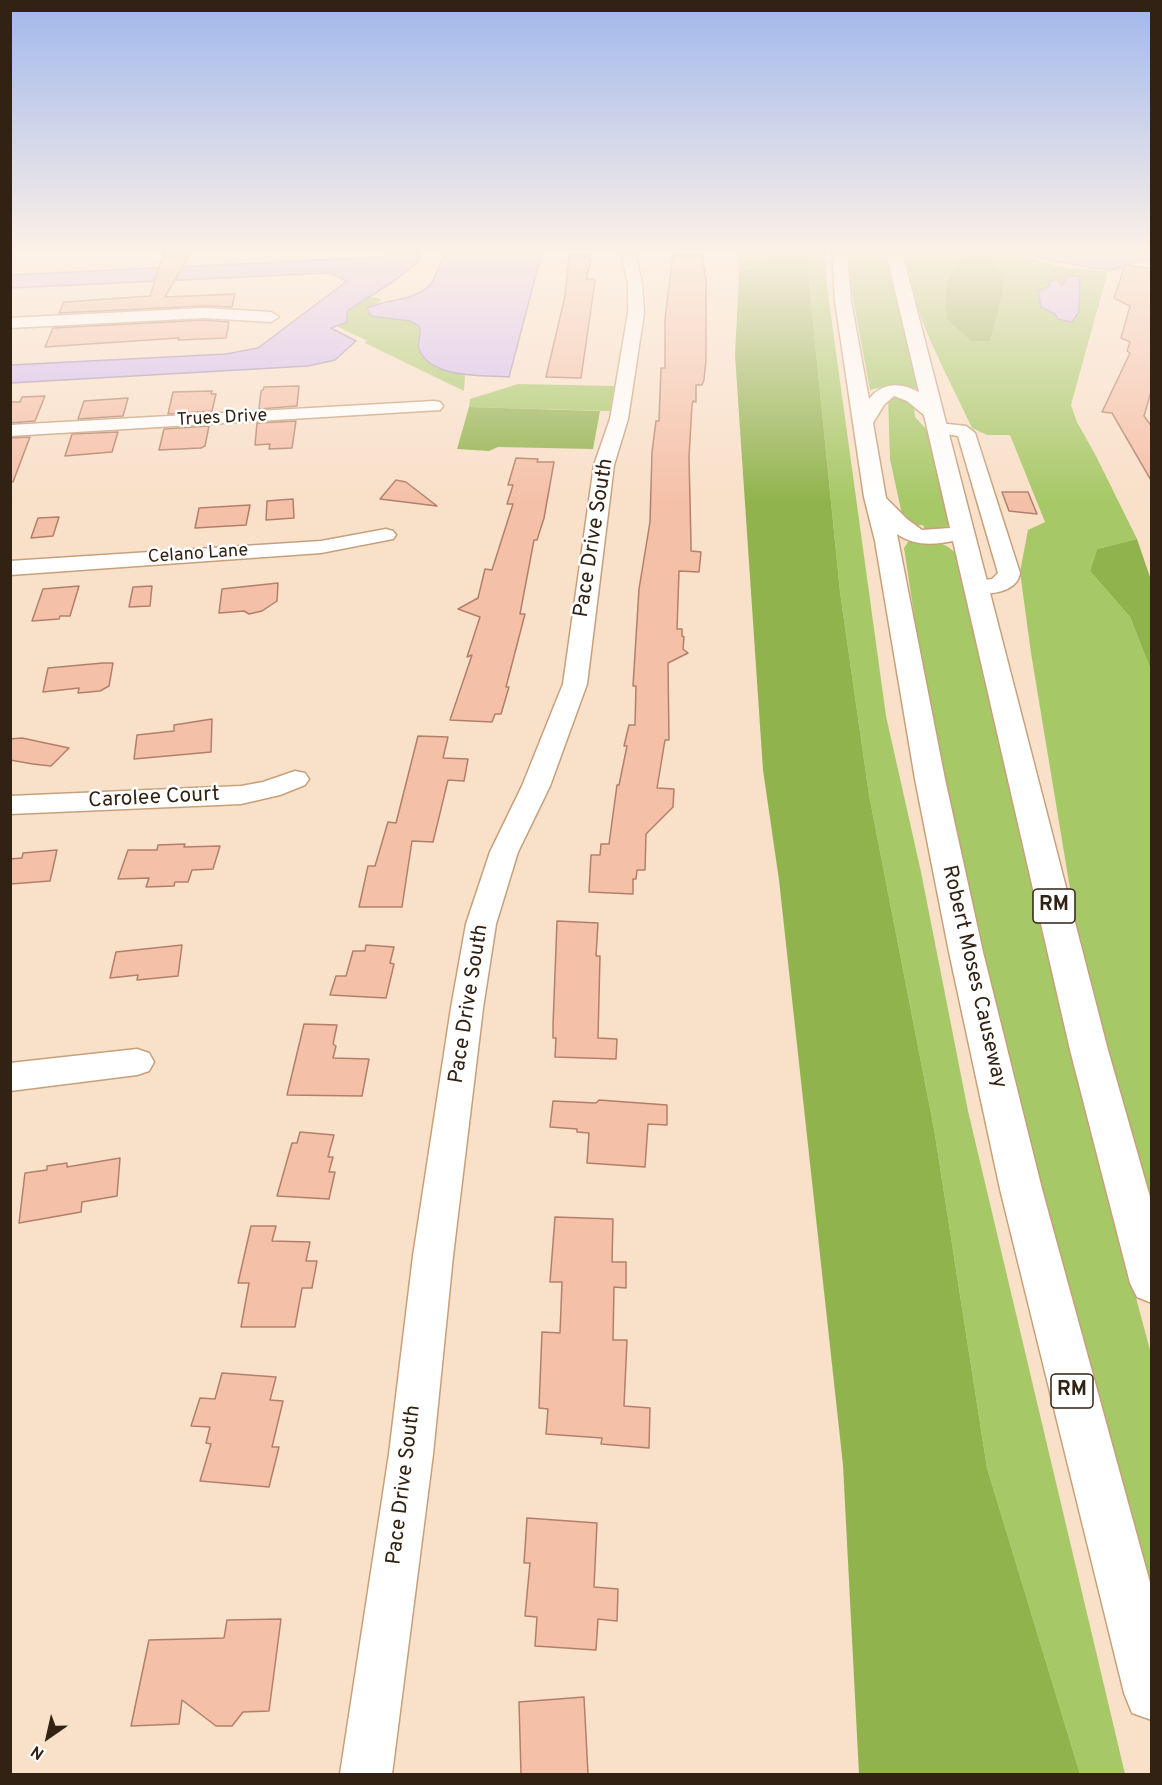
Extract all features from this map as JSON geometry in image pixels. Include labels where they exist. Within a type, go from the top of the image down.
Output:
[{"type":"highway","name":"Robert Moses Causeway","points":[[849,335],[875,497],[888,541],[930,779],[966,952],[1024,1201],[1152,1693]]},
{"type":"highway","name":"RM","points":[[914,335],[1089,1050],[1152,1283]]},
{"type":"highway","points":[[863,423],[880,396],[891,391],[912,394],[935,420]]},
{"type":"highway","points":[[875,497],[908,533],[930,538],[962,532]]},
{"type":"street","name":"Pace Drive South","points":[[366,1774],[411,1454],[434,1244],[481,924],[504,852],[536,786],[575,684],[604,465],[619,419],[611,390],[629,335]]},
{"type":"street","name":"Trues Drive","points":[[10,432],[434,406]]},
{"type":"street","points":[[935,420],[966,433],[1009,573],[1008,579],[997,585],[976,587]]},
{"type":"street","name":"Celano Lane","points":[[10,568],[321,547],[386,535]]},
{"type":"street","name":"Carolee Court","points":[[10,805],[241,795],[270,789],[295,779]]},
{"type":"street","points":[[10,1077],[137,1062]]},
{"type":"green space","points":[[356,335],[422,335],[419,342],[436,368],[465,374],[464,391],[365,343],[366,340]]},
{"type":"green space","points":[[736,335],[814,335],[840,592],[869,795],[934,1129],[987,1468],[1080,1774],[859,1774],[843,1465],[779,880],[763,770],[735,355]]},
{"type":"green space","points":[[814,335],[834,335],[886,716],[921,872],[968,1111],[1125,1774],[1080,1774],[987,1468],[934,1129],[869,795],[840,592]]},
{"type":"green space","points":[[860,335],[906,335],[919,388],[882,387],[870,390]]},
{"type":"green space","points":[[928,335],[965,335],[971,341],[990,341],[992,335],[1090,335],[1071,405],[1077,422],[1137,539],[1097,549],[1090,571],[1130,617],[1151,670],[1151,1223],[1081,955],[1031,653],[1020,572],[1028,530],[1045,522],[1010,435],[987,435],[972,428]]},
{"type":"green space","points":[[965,335],[992,335],[990,341],[971,341]]},
{"type":"green space","points":[[518,384],[614,386],[610,411],[469,407],[470,399]]},
{"type":"green space","points":[[891,394],[913,397],[915,417],[927,430],[950,523],[947,527],[925,530],[923,525],[908,527],[904,524],[890,459],[888,397]]},
{"type":"green space","points":[[469,407],[600,411],[593,449],[498,447],[489,451],[457,449]]},
{"type":"green space","points":[[1137,539],[1151,580],[1151,670],[1130,617],[1090,571],[1097,549]]},
{"type":"green space","points":[[908,542],[945,545],[959,557],[975,640],[1098,1155],[1151,1354],[1151,1603],[965,898],[926,693],[904,548]]},
{"type":"shaded area","points":[[275,335],[345,335],[356,341],[335,360],[308,366],[11,383],[11,365],[226,354],[258,348]]},
{"type":"shaded area","points":[[420,335],[520,335],[509,377],[446,371],[425,359],[419,349]]},
{"type":"building","points":[[50,335],[227,335],[226,338],[178,340],[179,338],[45,347]]},
{"type":"building","points":[[556,335],[587,335],[581,378],[546,377]]},
{"type":"building","points":[[665,335],[706,335],[704,380],[702,385],[696,385],[696,402],[693,401],[692,405],[689,457],[691,551],[701,552],[699,572],[679,571],[677,629],[682,629],[683,649],[688,653],[668,663],[669,740],[665,740],[657,788],[674,789],[673,807],[646,834],[645,870],[637,870],[636,879],[633,879],[633,894],[589,892],[591,855],[600,855],[601,844],[609,844],[617,785],[619,785],[627,746],[624,746],[629,725],[635,725],[636,686],[633,686],[639,589],[650,522],[652,452],[656,421],[659,421],[661,368],[665,368]]},
{"type":"building","points":[[1122,335],[1152,335],[1152,388],[1144,416],[1152,427],[1152,482],[1112,413],[1102,412],[1130,353],[1127,351],[1130,342],[1121,338]]},
{"type":"building","points":[[299,386],[297,406],[259,409],[261,391],[264,387]]},
{"type":"building","points":[[212,391],[211,394],[216,394],[212,411],[168,414],[173,392]]},
{"type":"building","points":[[45,396],[35,421],[10,423],[10,402],[20,402],[22,397]]},
{"type":"building","points":[[128,398],[123,416],[78,419],[84,401]]},
{"type":"building","points":[[296,421],[292,448],[269,449],[270,444],[255,445],[257,423]]},
{"type":"building","points":[[209,426],[205,446],[201,448],[159,450],[164,429]]},
{"type":"building","points":[[118,432],[112,452],[65,456],[72,434]]},
{"type":"building","points":[[30,437],[13,482],[10,482],[10,438]]},
{"type":"building","points":[[516,458],[554,462],[544,518],[537,540],[534,540],[520,614],[525,614],[506,687],[509,687],[501,714],[495,714],[492,722],[450,720],[472,655],[467,657],[480,617],[458,609],[478,598],[485,569],[492,570],[513,504],[507,504],[513,485],[508,485]]},
{"type":"building","points":[[396,480],[406,482],[437,506],[380,499]]},
{"type":"building","points":[[1002,492],[1028,492],[1037,514],[1009,511]]},
{"type":"building","points":[[293,499],[294,518],[266,520],[267,501]]},
{"type":"building","points":[[250,505],[246,525],[195,528],[199,508]]},
{"type":"building","points":[[59,517],[53,536],[31,538],[38,518]]},
{"type":"building","points":[[278,583],[277,601],[262,611],[249,614],[244,611],[219,613],[222,589]]},
{"type":"building","points":[[79,586],[70,616],[32,621],[43,589]]},
{"type":"building","points":[[152,586],[150,606],[129,607],[133,587]]},
{"type":"building","points":[[113,663],[109,686],[100,691],[78,693],[79,688],[43,692],[48,668]]},
{"type":"building","points":[[212,719],[211,752],[134,759],[137,735],[174,731],[174,725]]},
{"type":"building","points":[[418,736],[448,737],[443,758],[468,759],[464,781],[448,780],[433,842],[412,841],[402,907],[359,907],[368,866],[375,866],[388,822],[396,823]]},
{"type":"building","points":[[22,738],[69,748],[51,766],[33,764],[10,760],[10,739]]},
{"type":"building","points":[[185,844],[184,847],[220,846],[213,869],[192,870],[188,882],[175,882],[174,886],[146,887],[149,878],[118,879],[128,850],[157,850],[158,845]]},
{"type":"building","points":[[57,850],[50,881],[10,884],[10,859],[22,858],[23,853]]},
{"type":"building","points":[[557,921],[598,923],[596,956],[600,956],[598,1038],[617,1039],[616,1059],[555,1057],[556,1038],[553,1038],[553,1025]]},
{"type":"building","points":[[182,945],[178,976],[137,980],[138,975],[110,978],[116,952]]},
{"type":"building","points":[[366,945],[394,947],[390,963],[394,964],[386,998],[330,995],[336,976],[346,976],[353,951],[365,951]]},
{"type":"building","points":[[304,1024],[337,1025],[333,1058],[369,1059],[362,1096],[287,1095]]},
{"type":"building","points":[[599,1100],[667,1105],[667,1125],[648,1124],[645,1167],[587,1163],[589,1133],[577,1132],[577,1129],[550,1127],[553,1101],[596,1103]]},
{"type":"building","points":[[300,1132],[334,1135],[328,1157],[333,1157],[329,1172],[335,1172],[329,1199],[277,1196],[292,1143],[297,1143]]},
{"type":"building","points":[[120,1158],[117,1196],[82,1202],[81,1212],[19,1223],[25,1173],[47,1170],[47,1166],[67,1163],[67,1167]]},
{"type":"building","points":[[555,1217],[613,1219],[612,1262],[626,1262],[626,1288],[614,1287],[613,1340],[627,1340],[624,1406],[650,1408],[649,1448],[601,1444],[602,1438],[546,1434],[548,1409],[539,1408],[542,1332],[560,1333],[562,1282],[550,1282]]},
{"type":"building","points":[[251,1226],[276,1226],[272,1241],[310,1242],[306,1261],[317,1261],[312,1288],[302,1288],[295,1327],[241,1327],[249,1283],[238,1283]]},
{"type":"building","points":[[222,1373],[276,1377],[270,1400],[283,1401],[272,1447],[279,1447],[269,1487],[200,1481],[211,1444],[206,1443],[210,1427],[191,1426],[200,1398],[215,1399]]},
{"type":"building","points":[[527,1518],[597,1523],[594,1587],[618,1589],[617,1621],[598,1619],[596,1650],[535,1646],[537,1617],[525,1616],[530,1563],[524,1563]]},
{"type":"building","points":[[281,1619],[269,1711],[243,1712],[232,1726],[216,1726],[182,1700],[179,1724],[131,1726],[149,1640],[224,1638],[227,1620]]},
{"type":"building","points":[[584,1697],[588,1774],[521,1774],[519,1702]]}]
